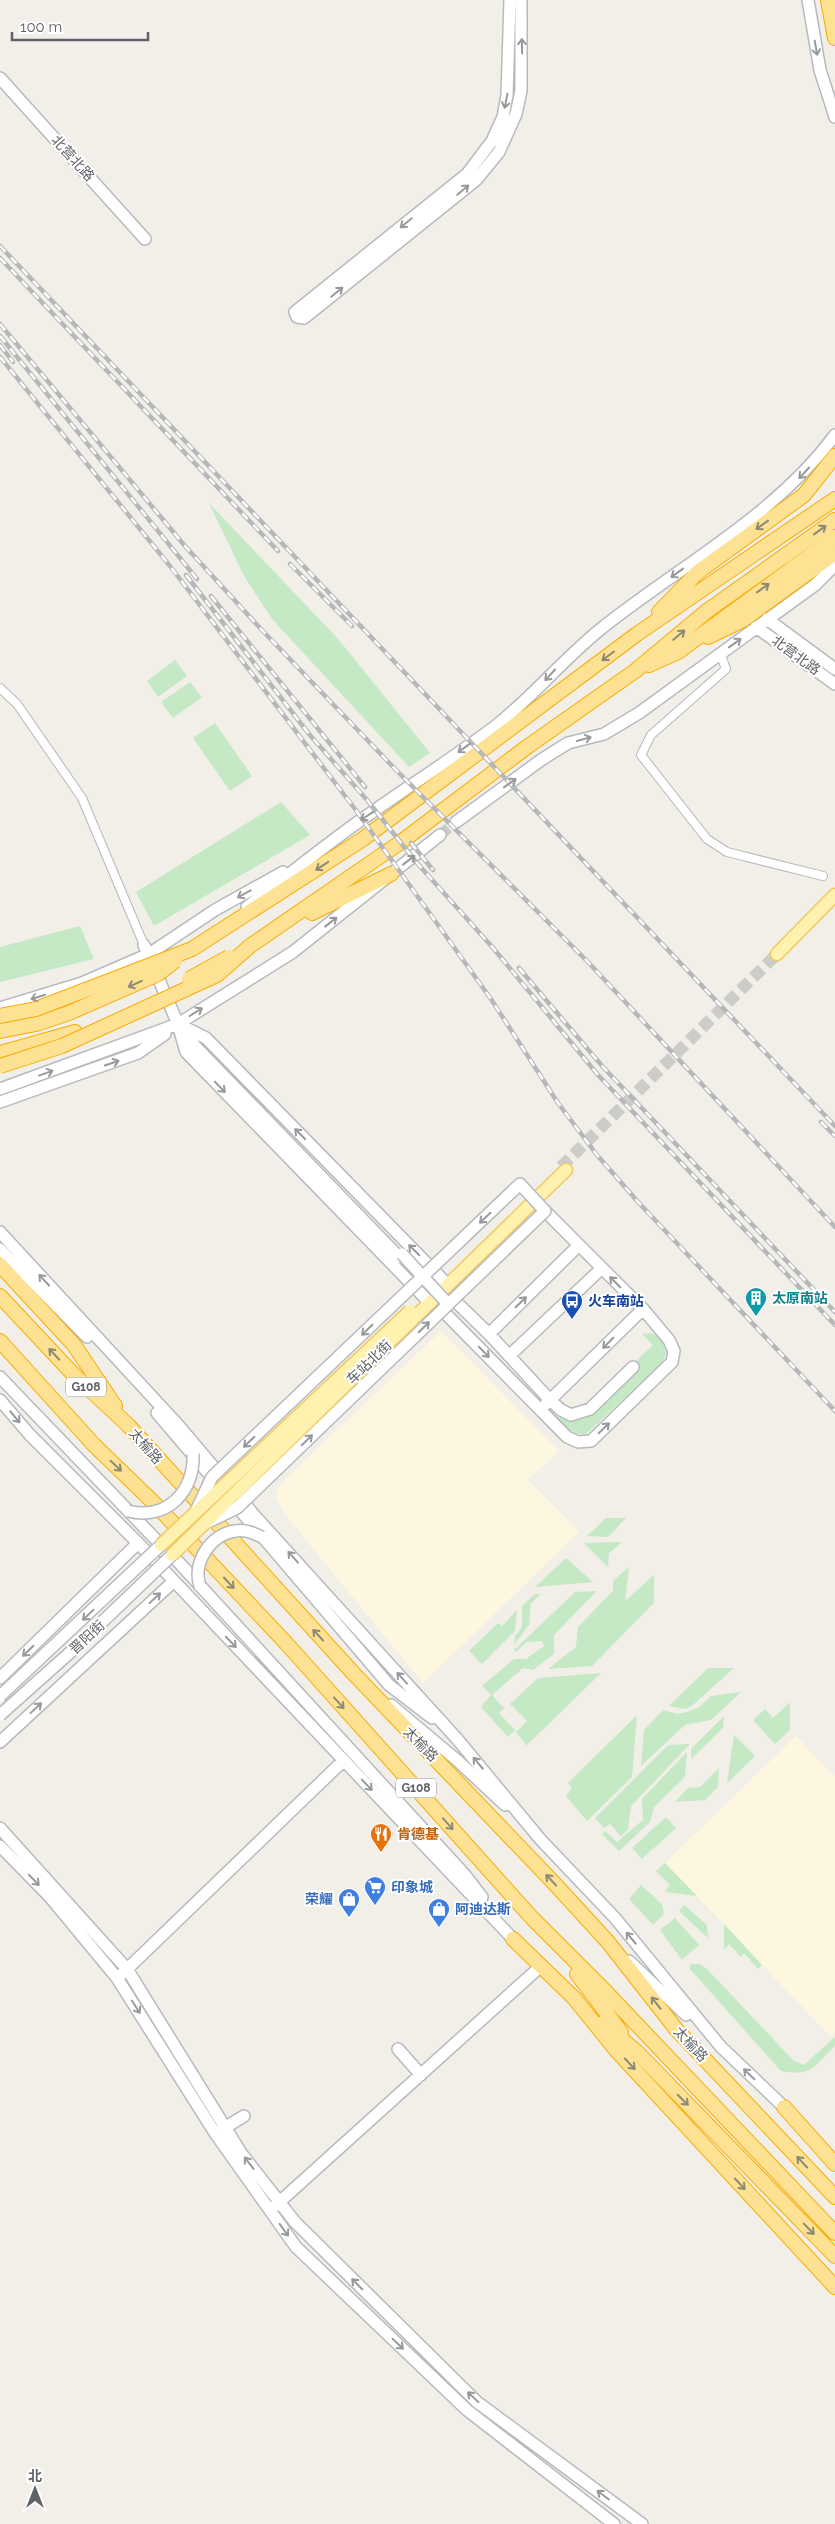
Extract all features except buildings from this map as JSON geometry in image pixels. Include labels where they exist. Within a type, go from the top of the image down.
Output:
[{"type":"highway","points":[[828,0],[835,38]]},
{"type":"highway","points":[[637,634],[698,572],[804,495],[835,456]]},
{"type":"highway","points":[[0,1031],[36,1024],[69,1013],[158,974],[192,949],[363,840],[637,634],[835,499]]},
{"type":"highway","points":[[0,1066],[62,1046],[217,975],[250,946],[378,859],[527,747],[635,671],[707,611],[835,520]]},
{"type":"highway","points":[[678,652],[835,537]]},
{"type":"highway","points":[[635,671],[743,620],[835,553]]},
{"type":"highway","points":[[0,1053],[75,1032],[170,988],[355,890],[391,874]]},
{"type":"highway","points":[[0,1016],[36,1009],[192,949]]},
{"type":"highway","points":[[0,1265],[74,1345],[128,1425]]},
{"type":"highway","name":"太榆路","points":[[0,1296],[74,1375],[128,1425],[354,1674],[608,1942],[676,2029],[835,2197]]},
{"type":"highway","name":"太榆路","points":[[0,1341],[94,1445],[154,1503],[286,1643],[532,1918],[606,1992],[835,2233]]},
{"type":"highway","points":[[0,1355],[94,1445]]},
{"type":"highway","points":[[532,1918],[637,2052]]},
{"type":"highway","points":[[514,1939],[574,1998],[637,2052],[835,2256]]},
{"type":"highway","points":[[574,1998],[616,2050],[835,2287]]},
{"type":"highway","points":[[784,2107],[835,2164]]},
{"type":"main road","points":[[510,0],[507,95],[502,116],[492,141],[468,174],[295,312],[298,317],[304,318],[446,205],[476,180],[494,159],[509,133],[516,114],[521,91],[521,0]]},
{"type":"main road","points":[[808,0],[820,70],[835,117]]},
{"type":"main road","name":"北营北路","points":[[0,78],[145,239]]},
{"type":"main road","points":[[192,949],[317,853],[494,727],[534,694],[552,672],[602,628],[683,569],[793,484],[835,435]]},
{"type":"main road","points":[[456,822],[541,760],[568,743],[604,734],[639,713],[815,585],[835,565]]},
{"type":"main road","name":"北营北路","points":[[767,619],[835,669]]},
{"type":"main road","name":"北营北路","points":[[756,627],[835,684]]},
{"type":"main road","points":[[0,1102],[138,1053],[178,1024],[293,952],[440,835]]},
{"type":"main road","points":[[0,1008],[82,983],[146,950],[317,853]]},
{"type":"main road","points":[[835,895],[779,956],[835,906]]},
{"type":"main road","points":[[146,950],[178,1024],[186,1052],[430,1297],[448,1307],[539,1410],[567,1438],[578,1442],[591,1441],[672,1362],[674,1351],[673,1346],[642,1309],[520,1184],[421,1278],[212,1477],[198,1520]]},
{"type":"main road","points":[[178,1024],[195,1046],[240,1089],[421,1278],[430,1297]]},
{"type":"main road","points":[[0,1090],[178,1024],[206,1038],[446,1282]]},
{"type":"main road","points":[[198,1520],[229,1498],[412,1314],[564,1168]]},
{"type":"main road","points":[[167,1550],[198,1520],[229,1498],[448,1307],[549,1214]]},
{"type":"main road","points":[[0,1232],[180,1426],[254,1515],[458,1740],[540,1839]]},
{"type":"main road","points":[[489,1334],[579,1245]]},
{"type":"main road","points":[[0,1249],[126,1375],[311,1595],[390,1685],[458,1740]]},
{"type":"main road","points":[[509,1356],[602,1268]]},
{"type":"main road","points":[[448,1307],[462,1307],[550,1400],[561,1410],[571,1415],[581,1414],[590,1409],[633,1367]]},
{"type":"main road","points":[[539,1410],[642,1309]]},
{"type":"main road","points":[[0,1377],[167,1550],[466,1875],[514,1939]]},
{"type":"main road","points":[[0,1400],[30,1435],[138,1543],[514,1939]]},
{"type":"main road","points":[[128,1511],[139,1514],[154,1512],[168,1506],[181,1496],[193,1470],[193,1454]]},
{"type":"main road","points":[[200,1586],[197,1578],[200,1560],[218,1538],[234,1531],[247,1531],[262,1536]]},
{"type":"main road","points":[[0,1678],[138,1543]]},
{"type":"main road","name":"晋阳街","points":[[0,1696],[167,1550]]},
{"type":"main road","name":"晋阳街","points":[[0,1715],[74,1649],[167,1550]]},
{"type":"main road","points":[[0,1742],[174,1581]]},
{"type":"main road","points":[[354,1674],[458,1761],[540,1839],[615,1918],[720,2046]]},
{"type":"main road","points":[[117,1978],[344,1760]]},
{"type":"main road","points":[[0,1828],[127,1970],[241,2152],[295,2222],[477,2402],[642,2524]]},
{"type":"main road","points":[[0,1846],[50,1897],[117,1978],[215,2133],[296,2247],[467,2410],[614,2524]]},
{"type":"main road","points":[[608,1942],[784,2107]]},
{"type":"main road","points":[[270,2211],[541,1966]]},
{"type":"main road","points":[[398,2049],[421,2074]]},
{"type":"main road","points":[[215,2133],[244,2116]]},
{"type":"street","points":[[720,654],[726,670],[651,735],[641,755],[707,839],[727,852],[822,876]]},
{"type":"street","points":[[0,689],[17,704],[82,798],[146,950]]},
{"type":"shaded area","points":[[441,1331],[559,1451],[528,1480],[579,1532],[423,1683],[284,1513],[276,1497],[278,1488],[296,1469]]},
{"type":"shaded area","points":[[796,1736],[833,1776],[835,1775],[835,2033],[831,2037],[665,1863]]},
{"type":"green space","points":[[209,503],[339,640],[430,753],[409,767],[272,619],[244,576]]},
{"type":"green space","points":[[175,660],[187,676],[158,697],[147,681]]},
{"type":"green space","points":[[190,682],[202,697],[173,718],[161,702]]},
{"type":"green space","points":[[215,723],[252,776],[230,791],[193,738]]},
{"type":"green space","points":[[281,802],[310,835],[154,926],[136,892]]},
{"type":"green space","points":[[80,926],[94,959],[0,982],[0,947]]},
{"type":"green space","points":[[652,1333],[664,1342],[666,1353],[663,1362],[586,1434],[573,1432],[566,1427],[557,1417],[559,1414],[579,1419],[594,1412],[633,1364],[653,1345],[642,1334]]},
{"type":"green space","points":[[606,1518],[626,1518],[608,1537],[587,1536]]},
{"type":"green space","points":[[622,1542],[609,1553],[608,1567],[584,1543]]},
{"type":"green space","points":[[566,1558],[593,1582],[535,1587]]},
{"type":"green space","points":[[629,1567],[625,1601],[654,1575],[654,1603],[592,1666],[548,1669],[576,1647],[578,1627],[613,1591],[613,1581]]},
{"type":"green space","points":[[597,1591],[554,1635],[554,1654],[533,1670],[523,1668],[492,1695],[504,1708],[499,1713],[515,1730],[508,1737],[481,1707],[491,1695],[482,1686],[514,1659],[526,1659],[544,1646],[542,1641],[526,1642],[516,1652],[514,1650],[575,1592]]},
{"type":"green space","points":[[535,1594],[541,1594],[531,1603],[529,1625],[514,1645],[515,1636],[522,1627],[522,1606]]},
{"type":"green space","points":[[517,1610],[515,1631],[482,1664],[469,1651],[498,1623],[502,1626]]},
{"type":"green space","points":[[708,1668],[734,1668],[686,1709],[669,1706]]},
{"type":"green space","points":[[601,1673],[527,1746],[516,1732],[527,1721],[510,1704],[538,1678]]},
{"type":"green space","points":[[741,1692],[711,1720],[685,1725],[641,1766],[644,1730],[663,1710],[677,1714],[687,1712],[699,1707],[711,1696]]},
{"type":"green space","points":[[790,1702],[790,1730],[775,1744],[753,1720],[765,1709],[773,1718]]},
{"type":"green space","points":[[637,1715],[632,1777],[587,1821],[566,1796],[572,1788],[568,1783]]},
{"type":"green space","points":[[724,1716],[723,1728],[691,1759],[691,1749]]},
{"type":"green space","points":[[734,1735],[755,1756],[727,1783]]},
{"type":"green space","points":[[690,1744],[631,1806],[628,1830],[621,1836],[610,1824],[604,1828],[595,1818],[668,1745]]},
{"type":"green space","points":[[687,1752],[685,1777],[654,1807],[650,1822],[619,1851],[602,1834],[605,1831],[617,1842],[643,1820],[642,1799]]},
{"type":"green space","points":[[719,1768],[718,1787],[705,1800],[675,1802],[688,1788],[700,1787]]},
{"type":"green space","points":[[666,1817],[676,1828],[642,1859],[632,1848]]},
{"type":"green space","points":[[665,1863],[697,1896],[665,1892],[670,1885],[656,1871]]},
{"type":"green space","points":[[641,1885],[662,1904],[664,1914],[653,1925],[629,1899]]},
{"type":"green space","points":[[684,1905],[707,1925],[708,1938],[679,1911]]},
{"type":"green space","points":[[675,1918],[699,1945],[682,1960],[660,1930]]},
{"type":"green space","points":[[724,1924],[762,1965],[758,1969],[744,1953],[741,1957],[729,1944],[724,1950]]},
{"type":"green space","points":[[691,1964],[700,1964],[707,1969],[794,2061],[804,2065],[835,2037],[835,2046],[817,2064],[806,2071],[781,2071],[689,1968]]},
{"type":"tunnel","points":[[440,835],[456,822]]},
{"type":"tunnel","points":[[561,1167],[777,954]]},
{"type":"railway","points":[[0,246],[835,1126]]},
{"type":"railway","points":[[0,258],[278,551]]},
{"type":"railway","points":[[0,324],[185,546],[260,628],[397,771],[587,961],[835,1227]]},
{"type":"railway","points":[[0,336],[197,579]]},
{"type":"railway","points":[[0,345],[13,362]]},
{"type":"railway","points":[[0,357],[170,566],[355,809],[491,999],[558,1103],[597,1155],[639,1203],[835,1411]]},
{"type":"railway","points":[[290,564],[352,626]]},
{"type":"railway","points":[[186,575],[309,734],[367,800],[417,863],[494,949],[598,1075],[835,1325]]},
{"type":"railway","points":[[211,596],[365,787]]},
{"type":"railway","points":[[411,843],[433,870]]},
{"type":"railway","points":[[519,968],[603,1067],[835,1312]]},
{"type":"railway","points":[[821,1122],[835,1136]]},
{"type":"place","name":"太原南站","points":[[756,1317]]},
{"type":"place","name":"火车南站","points":[[572,1320]]},
{"type":"place","name":"肯德基","points":[[381,1853]]},
{"type":"place","name":"印象城","points":[[375,1906]]},
{"type":"place","name":"荣耀","points":[[349,1918]]},
{"type":"place","name":"阿迪达斯","points":[[439,1928]]}]
